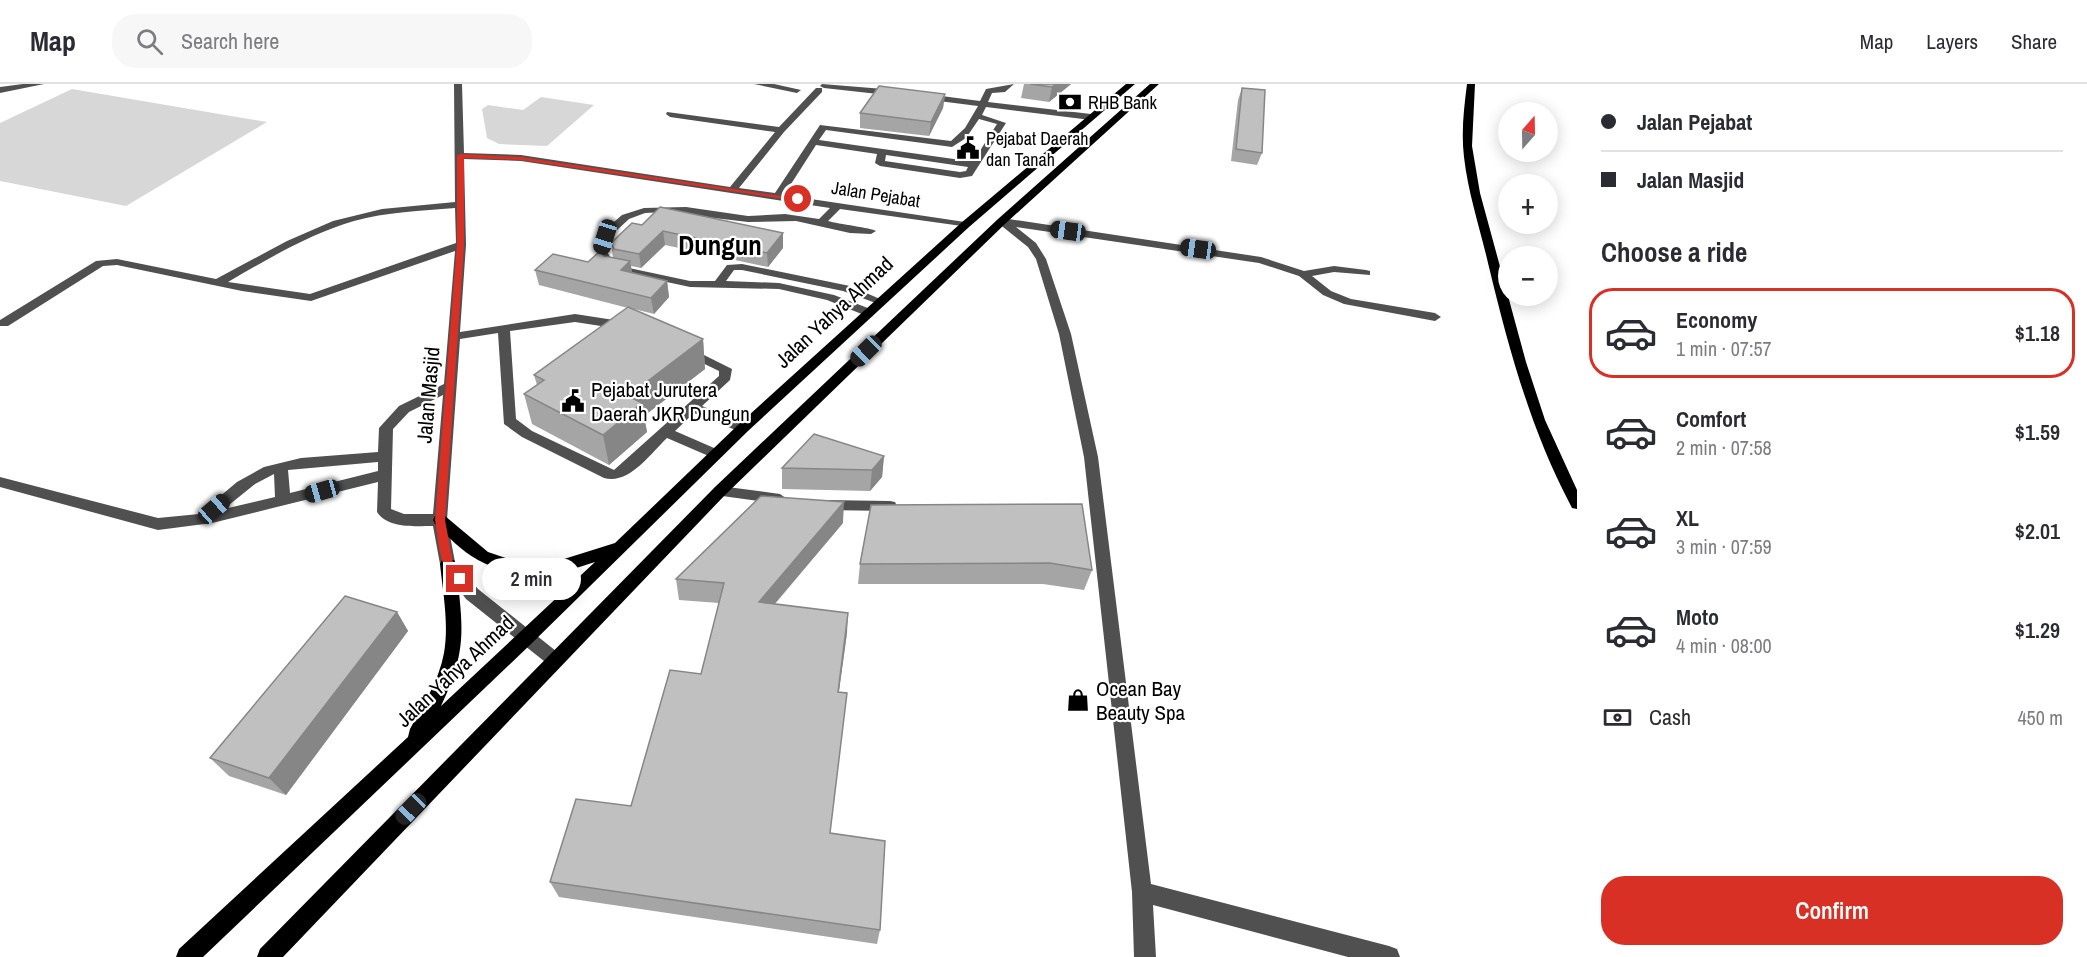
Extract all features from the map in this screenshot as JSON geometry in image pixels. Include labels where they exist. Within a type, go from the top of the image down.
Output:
[{"type":"main road","name":"Jalan Yahya Ahmad","points":[[187,957],[525,639],[743,429],[965,225],[1131,84]]},
{"type":"main road","points":[[268,957],[720,491],[1002,221],[1155,84]]},
{"type":"main road","points":[[1471,84],[1468,117],[1470,165],[1508,320],[1535,412],[1577,504]]},
{"type":"main road","points":[[440,520],[482,555],[529,570],[573,565],[622,545]]},
{"type":"main road","points":[[409,748],[440,692],[449,665],[454,641],[448,564]]},
{"type":"street","points":[[0,90],[40,84]]},
{"type":"street","name":"Jalan Masjid","points":[[458,84],[461,245],[440,520],[448,564],[471,594],[525,639],[555,660]]},
{"type":"street","points":[[758,84],[798,88],[823,86],[888,88],[908,94]]},
{"type":"street","points":[[778,196],[823,127],[952,144],[960,140],[984,104],[989,91],[1002,90],[1010,84]]},
{"type":"street","points":[[733,189],[781,130],[823,86]]},
{"type":"street","points":[[790,120],[798,88]]},
{"type":"street","points":[[919,96],[1091,117]]},
{"type":"street","points":[[670,114],[781,130]]},
{"type":"street","points":[[882,152],[880,163],[960,175],[969,174],[1002,123],[976,116]]},
{"type":"street","points":[[813,142],[962,164],[975,162]]},
{"type":"street","points":[[944,161],[952,144]]},
{"type":"street","name":"Jalan Pejabat","points":[[460,156],[521,158],[691,196],[733,189],[965,225]]},
{"type":"street","points":[[869,313],[830,297],[770,285],[690,284],[611,267],[601,250],[605,237],[622,220],[642,211],[691,196],[751,219],[777,217],[821,222],[850,230],[871,231]]},
{"type":"street","points":[[217,283],[283,248],[338,223],[357,217],[461,204]]},
{"type":"street","points":[[821,222],[839,205]]},
{"type":"street","points":[[1002,221],[1271,262],[1303,274],[1336,298],[1361,305],[1435,317]]},
{"type":"street","points":[[1002,221],[1032,245],[1041,259],[1065,334],[1091,457],[1089,505],[1143,892],[1145,957]]},
{"type":"street","points":[[4,323],[100,263],[117,262],[217,283],[311,298],[461,245]]},
{"type":"street","points":[[718,284],[731,267],[846,288],[881,302]]},
{"type":"street","points":[[1303,274],[1334,269],[1366,273]]},
{"type":"street","points":[[770,285],[776,274]]},
{"type":"street","points":[[455,336],[575,318],[640,330]]},
{"type":"street","points":[[504,328],[509,421],[527,434],[603,472],[616,475],[725,377],[726,369],[671,344]]},
{"type":"street","points":[[440,520],[402,520],[388,516],[384,512],[383,474],[386,428],[391,420],[404,409],[451,386]]},
{"type":"street","points":[[693,407],[743,429]]},
{"type":"street","points":[[666,432],[716,454]]},
{"type":"street","points":[[200,521],[259,475],[281,467],[384,457]]},
{"type":"street","points":[[281,467],[283,500]]},
{"type":"street","points":[[0,482],[158,524],[200,521],[383,474]]},
{"type":"street","points":[[720,491],[790,501]]},
{"type":"street","points":[[813,504],[908,506]]},
{"type":"street","points":[[1143,892],[1389,957]]},
{"type":"shaded area","points":[[72,89],[267,122],[126,206],[0,181],[0,123]]},
{"type":"shaded area","points":[[541,97],[594,105],[547,146],[499,144],[487,138],[482,109],[488,105],[523,110]]},
{"type":"building","points":[[1030,84],[1056,84],[1052,87]]},
{"type":"building","points":[[879,86],[945,94],[931,122],[860,113]]},
{"type":"building","points":[[1242,88],[1265,90],[1262,153],[1236,149]]},
{"type":"building","points":[[660,207],[783,233],[767,253],[663,231],[639,254],[614,249],[611,243],[632,223],[642,225]]},
{"type":"building","points":[[600,251],[604,256],[630,261],[621,270],[667,281],[651,298],[535,270],[553,254],[588,262]]},
{"type":"building","points":[[628,307],[703,339],[628,396],[642,403],[603,435],[524,394],[544,380],[534,375]]},
{"type":"building","points":[[814,434],[884,456],[872,470],[782,468]]},
{"type":"building","points":[[761,496],[844,502],[759,602],[848,613],[838,692],[847,693],[830,833],[885,841],[880,930],[550,882],[576,799],[631,806],[670,670],[701,674],[724,583],[676,579]]},
{"type":"building","points":[[1082,504],[1092,570],[1050,563],[860,564],[871,505]]},
{"type":"building","points":[[345,596],[397,612],[269,778],[210,758]]},
{"type":"place","name":"RHB Bank","points":[[1070,102]]},
{"type":"place","name":"Pejabat Daerah dan Tanah","points":[[968,148]]},
{"type":"place","name":"Pejabat Jurutera Daerah JKR Dungun","points":[[573,401]]},
{"type":"place","name":"Ocean Bay Beauty Spa","points":[[1078,700]]},
{"type":"district","name":"Dungun","points":[[720,245]]},
{"type":"route","points":[[460,579],[448,564],[440,520],[461,245],[460,156],[521,158],[798,199]]}]
